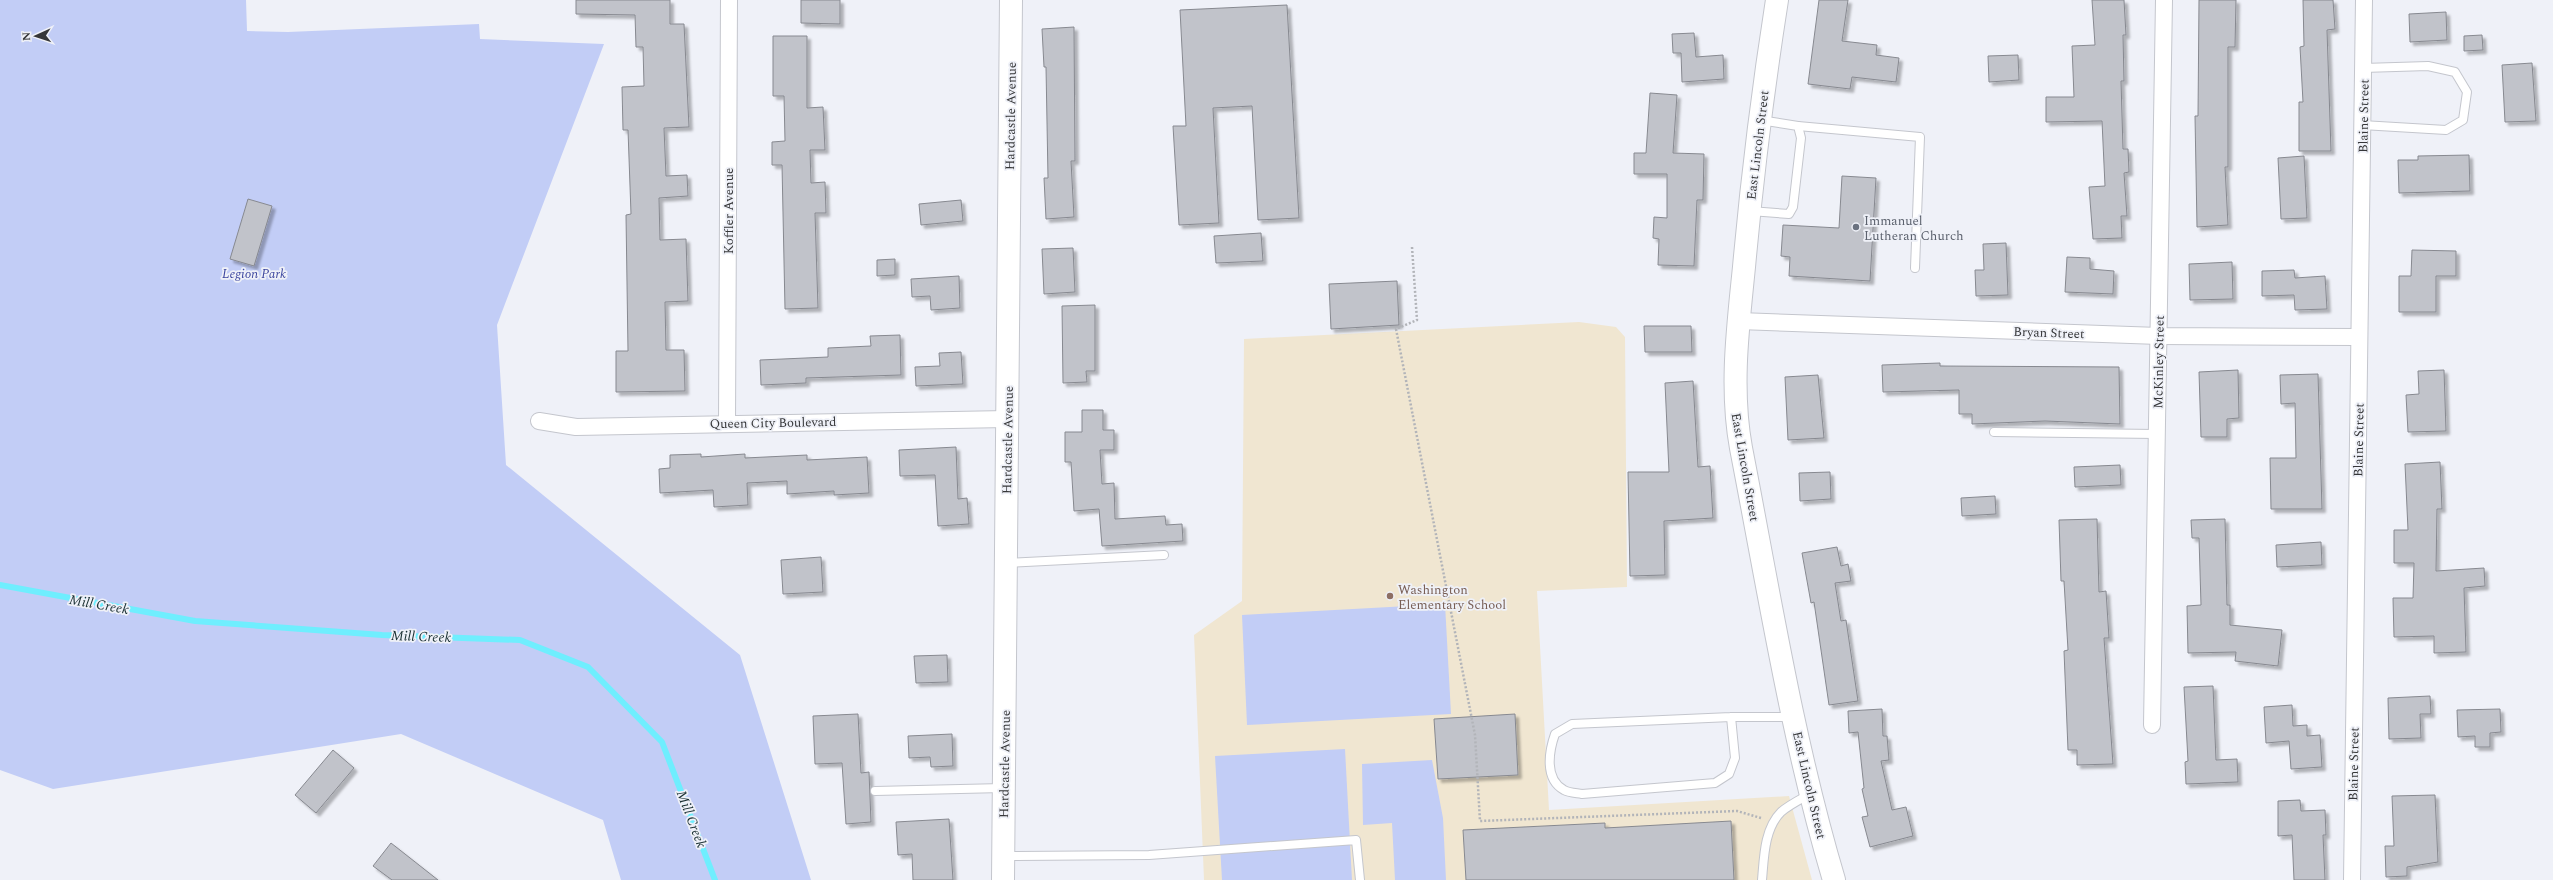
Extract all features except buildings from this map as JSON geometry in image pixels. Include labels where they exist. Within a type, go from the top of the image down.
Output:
[{"type":"street","name":"Koffler Avenue","points":[[726,422],[729,0]]},
{"type":"street","name":"Hardcastle Avenue","points":[[1003,880],[1011,0]]},
{"type":"street","name":"East Lincoln Street","points":[[1777,0],[1749,211],[1739,321],[1735,390],[1738,430],[1794,718],[1811,793],[1834,880]]},
{"type":"street","name":"McKinley Street","points":[[2152,725],[2164,0]]},
{"type":"street","name":"Blaine Street","points":[[2352,880],[2364,0]]},
{"type":"street","name":"Bryan Street","points":[[1739,321],[2159,336],[2360,337]]},
{"type":"street","name":"Queen City Boulevard","points":[[539,421],[576,427],[726,422],[1007,420]]},
{"type":"lane","points":[[2362,125],[2446,130],[2462,120],[2467,92],[2455,72],[2428,66],[2363,68]]},
{"type":"lane","points":[[1760,120],[1798,126],[1920,138],[1915,268]]},
{"type":"lane","points":[[1749,211],[1788,214],[1793,207],[1801,138],[1798,126]]},
{"type":"lane","points":[[1994,432],[2157,434]]},
{"type":"lane","points":[[1006,563],[1164,556]]},
{"type":"lane","points":[[1731,717],[1735,758],[1729,774],[1715,784],[1582,794],[1564,790],[1552,778],[1549,751],[1554,734],[1572,724],[1731,717],[1794,718]]},
{"type":"lane","points":[[875,791],[1004,788]]},
{"type":"lane","points":[[1762,880],[1766,844],[1773,822],[1782,812],[1811,793]]},
{"type":"lane","points":[[1003,856],[1150,856],[1356,840],[1360,880]]},
{"type":"path","points":[[1412,247],[1417,320],[1396,328],[1475,735],[1480,822],[1737,811],[1773,822]]},
{"type":"shaded area","name":"Washington Elementary School","points":[[1579,322],[1616,327],[1625,337],[1627,587],[1537,591],[1549,810],[1789,796],[1812,880],[1204,880],[1194,635],[1242,601],[1244,339]]},
{"type":"green space","name":"Legion Park","points":[[0,0],[246,0],[247,31],[288,32],[479,24],[480,39],[604,44],[497,325],[506,465],[740,655],[811,880],[621,880],[603,820],[401,734],[53,789],[0,770]]},
{"type":"green space","points":[[1445,604],[1451,714],[1247,725],[1242,615]]},
{"type":"green space","points":[[1345,749],[1352,880],[1222,880],[1215,756]]},
{"type":"green space","points":[[1432,760],[1443,818],[1446,880],[1395,880],[1392,823],[1363,825],[1362,764]]},
{"type":"waterway","name":"Mill Creek","points":[[0,585],[195,621],[382,635],[520,640],[588,667],[662,742],[715,880]]},
{"type":"place","name":"Immanuel Lutheran Church","points":[[1856,227]]},
{"type":"place","name":"Washington Elementary School","points":[[1390,596]]}]
